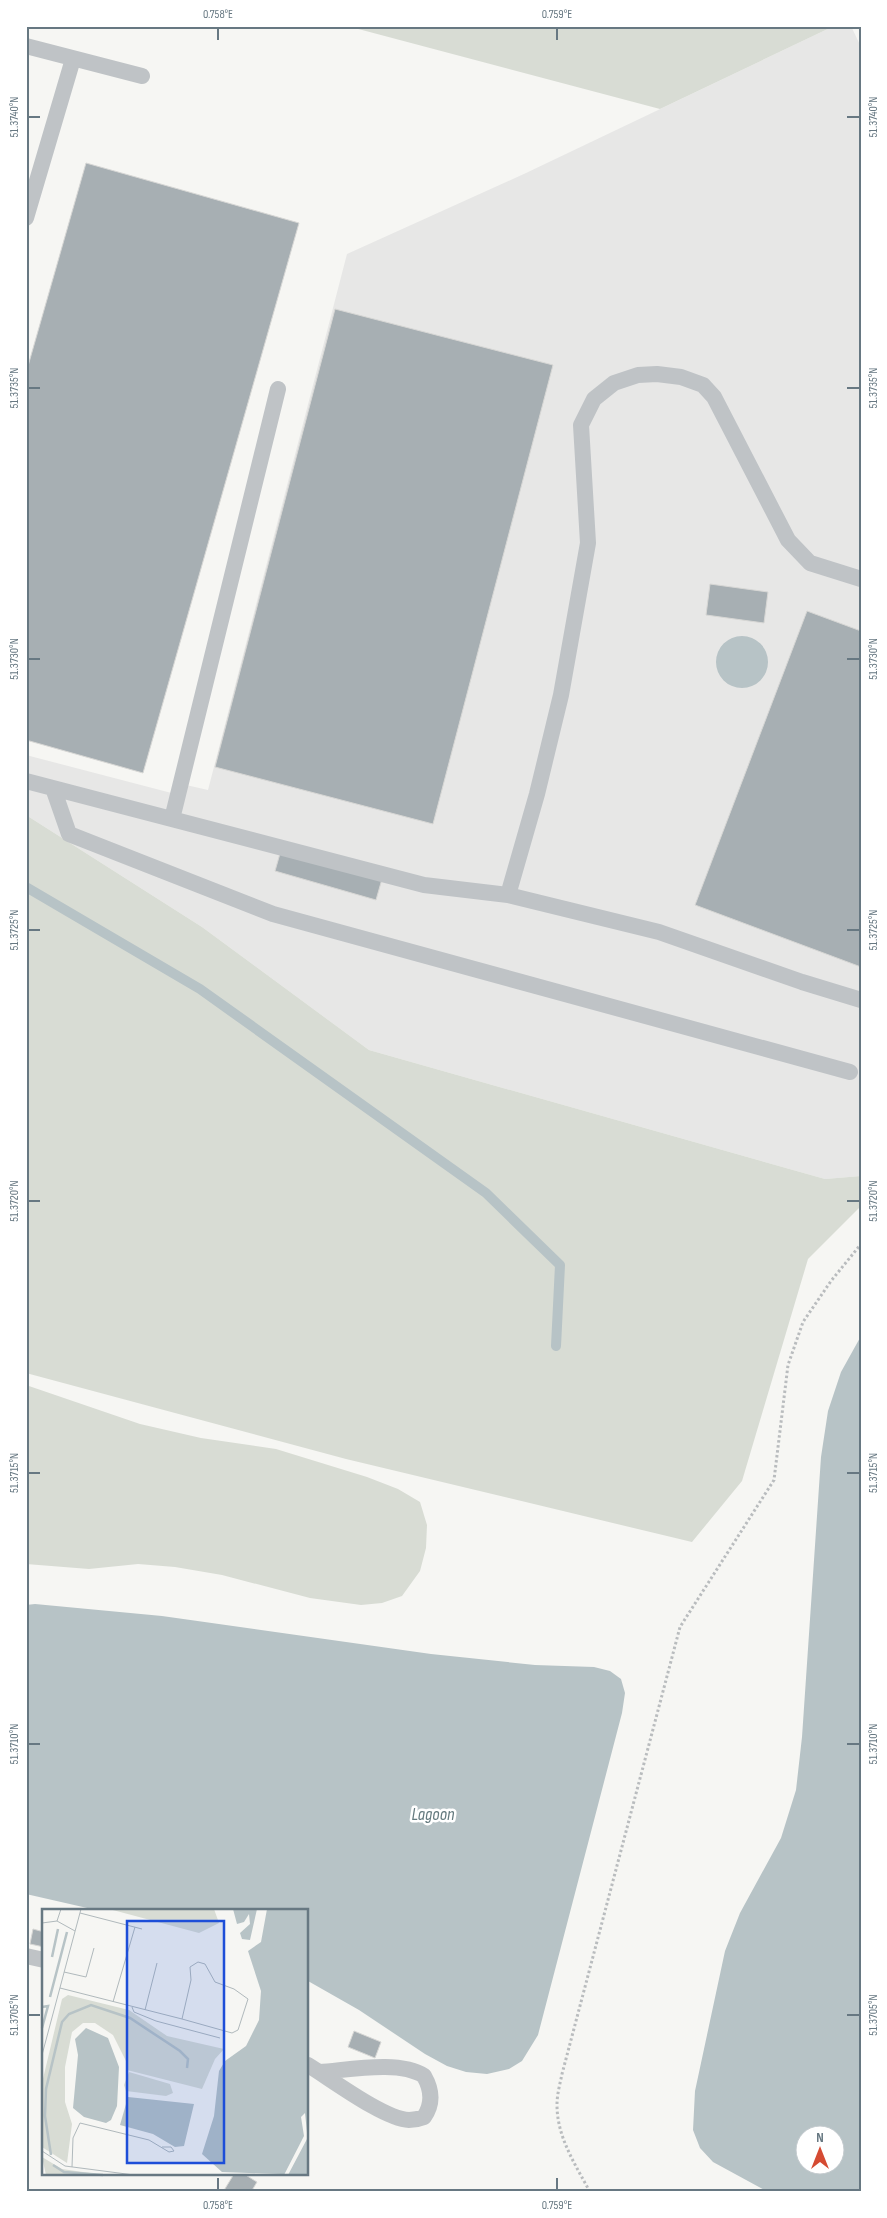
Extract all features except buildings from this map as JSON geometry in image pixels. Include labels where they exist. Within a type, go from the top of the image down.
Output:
[{"type":"lane","points":[[26,46],[142,76]]},
{"type":"lane","points":[[26,218],[73,59]]},
{"type":"lane","points":[[508,895],[538,794],[561,695],[588,544],[581,425],[594,399],[614,383],[638,375],[657,374],[681,377],[703,385],[714,397],[788,540],[810,563],[861,579]]},
{"type":"lane","points":[[172,819],[278,389]]},
{"type":"lane","points":[[26,780],[424,885],[508,895],[659,932],[802,982],[861,1000]]},
{"type":"lane","points":[[53,788],[69,834],[273,914],[850,1072]]},
{"type":"lane","points":[[26,1956],[42,1960]]},
{"type":"lane","points":[[314,2069],[408,2069],[424,2076],[430,2093],[430,2105],[424,2117],[408,2120],[397,2118],[314,2069]]},
{"type":"path","points":[[590,2192],[565,2145],[558,2123],[557,2103],[562,2074],[680,1627],[774,1480],[788,1365],[803,1322],[831,1281],[861,1244]]},
{"type":"shaded area","points":[[347,26],[834,26],[660,109]]},
{"type":"shaded area","points":[[834,26],[851,26],[861,47],[861,1176],[825,1179],[369,1050],[202,927],[26,815],[26,755],[183,796],[186,785],[208,790],[347,254],[526,173]]},
{"type":"shaded area","points":[[26,815],[202,927],[369,1050],[825,1179],[861,1176],[861,1206],[808,1259],[742,1481],[692,1542],[346,1459],[26,1373]]},
{"type":"shaded area","points":[[26,1385],[140,1424],[201,1438],[276,1449],[367,1477],[398,1489],[420,1502],[427,1525],[426,1548],[420,1571],[402,1596],[382,1603],[361,1605],[310,1598],[222,1575],[175,1567],[138,1564],[89,1569],[26,1564]]},
{"type":"water","points":[[742,636],[752,638],[760,644],[766,652],[768,662],[766,672],[760,680],[752,686],[742,688],[732,686],[724,680],[718,672],[716,662],[718,652],[724,644],[732,638]]},
{"type":"water","points":[[861,1336],[861,2192],[768,2192],[713,2162],[700,2148],[693,2130],[695,2091],[725,1951],[740,1913],[781,1838],[796,1790],[802,1737],[821,1457],[828,1411],[841,1372]]},
{"type":"water","name":"Lagoon","points":[[35,1604],[162,1616],[431,1654],[535,1665],[594,1667],[610,1671],[621,1679],[625,1693],[622,1713],[538,2035],[522,2061],[509,2069],[487,2074],[466,2072],[447,2066],[425,2054],[359,2010],[309,1982],[309,1909],[92,1909],[26,1894],[26,1605]]},
{"type":"waterway","points":[[26,887],[200,989],[486,1193],[560,1265],[556,1346]]}]
